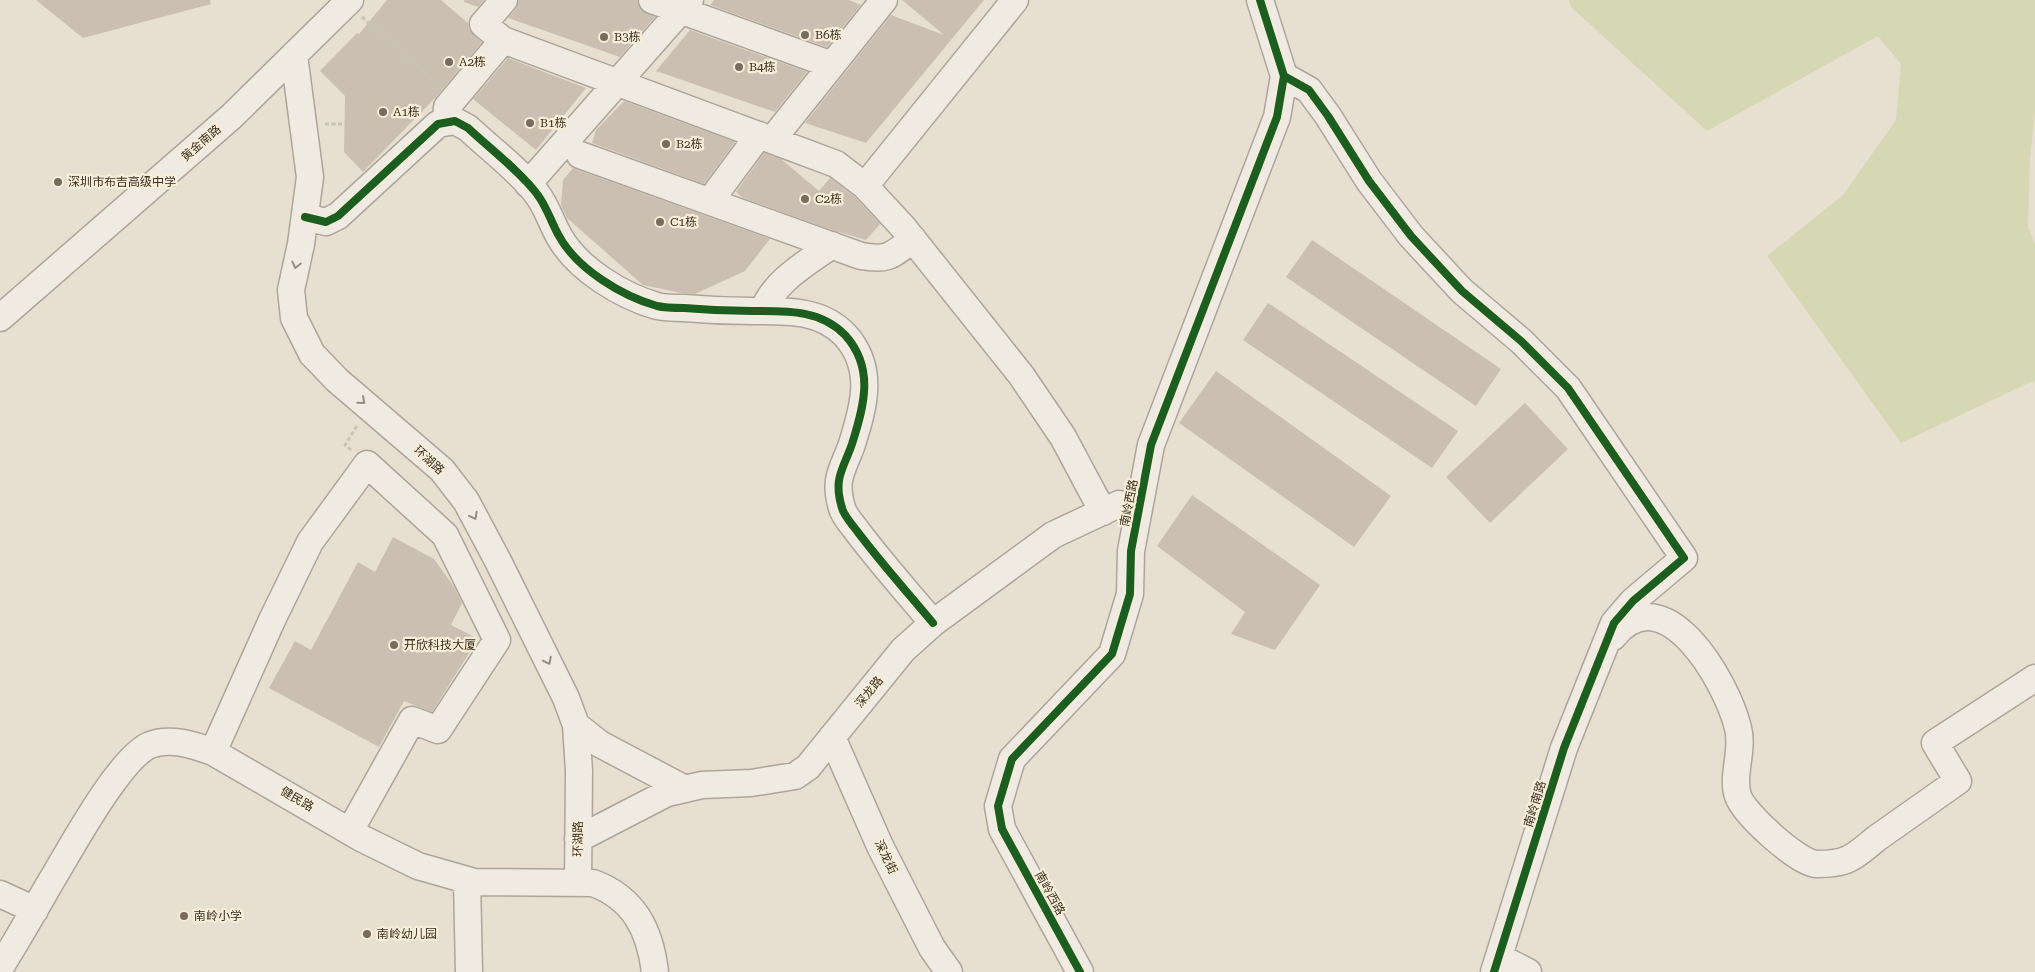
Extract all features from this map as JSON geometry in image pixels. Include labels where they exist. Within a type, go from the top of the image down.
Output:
[{"type":"street","points":[[504,0],[483,24],[503,40],[836,164],[865,186],[913,239],[1021,375],[1063,437],[1103,512]]},
{"type":"street","points":[[652,0],[686,5],[832,65]]},
{"type":"street","points":[[865,186],[1015,0]]},
{"type":"street","name":"南岭西路","points":[[1080,972],[1002,829],[998,806],[1012,760],[1112,654],[1130,594],[1131,551],[1151,445],[1278,117],[1284,76],[1260,0]]},
{"type":"street","name":"黄金南路","points":[[0,318],[232,116],[348,2]]},
{"type":"street","points":[[710,201],[832,65],[877,2]]},
{"type":"street","points":[[528,184],[686,5]]},
{"type":"street","points":[[305,217],[326,222],[338,216],[438,124],[503,40]]},
{"type":"street","name":"环湖路","points":[[294,55],[310,177],[305,217],[291,290],[294,318],[312,354],[337,380],[442,470],[466,500],[566,698],[576,725],[580,771],[578,883]]},
{"type":"street","points":[[1284,76],[1309,90],[1328,116],[1369,182],[1411,236],[1462,291],[1521,341],[1568,388],[1684,558],[1627,608],[1614,623],[1606,646]]},
{"type":"street","points":[[450,110],[462,124],[537,194],[549,214],[559,237],[574,255],[602,280],[626,295],[659,307],[764,311],[787,310],[818,317],[844,335],[855,349],[864,371],[865,392],[852,445],[840,470],[838,487],[842,510],[869,547],[933,623]]},
{"type":"street","points":[[580,155],[861,256],[880,259],[893,254],[913,239]]},
{"type":"street","points":[[764,311],[768,298],[778,287],[832,245]]},
{"type":"street","points":[[213,752],[272,620],[310,542],[367,464],[445,535],[497,640],[438,730],[412,720],[350,831]]},
{"type":"street","name":"深龙路","points":[[578,838],[667,793],[702,785],[751,783],[795,776],[808,767],[904,650],[933,623],[1053,536],[1142,493]]},
{"type":"street","points":[[1606,646],[1620,629],[1636,618],[1660,618],[1678,629],[1704,657],[1726,695],[1738,728],[1741,749],[1736,774],[1738,796],[1752,817],[1787,850],[1815,864],[1846,860],[1958,782],[1935,743],[2035,678]]},
{"type":"street","name":"南岭南路","points":[[1497,964],[1564,748],[1596,665],[1606,646]]},
{"type":"street","points":[[576,725],[600,744],[685,789]]},
{"type":"street","name":"深龙街","points":[[832,737],[880,846],[932,948],[949,972]]},
{"type":"street","name":"健民路","points":[[0,968],[81,830],[114,781],[135,754],[150,745],[172,742],[196,746],[213,752],[350,831],[418,866],[474,882],[594,883],[609,888],[629,903],[645,932],[655,972]]},
{"type":"street","points":[[467,880],[469,972]]},
{"type":"street","points":[[0,894],[35,910]]},
{"type":"street","points":[[1497,964],[1528,972]]},
{"type":"path","points":[[348,2],[450,110]]},
{"type":"path","points":[[351,420],[357,426],[345,445],[367,464]]},
{"type":"green space","points":[[1569,0],[2035,0],[2035,111],[2030,160],[2028,227],[2035,244],[2035,383],[2033,381],[1901,443],[1767,256],[1843,195],[1896,120],[1901,64],[1878,36],[1707,131],[1571,7]]},
{"type":"building","points":[[36,0],[210,0],[211,4],[83,38]]},
{"type":"building","points":[[387,0],[441,0],[468,23],[469,30],[482,42],[435,98],[363,172],[344,152],[345,96],[320,71],[357,33],[359,34]]},
{"type":"building","points":[[464,0],[484,0],[478,7],[464,2]]},
{"type":"building","name":"B3栋","points":[[519,0],[637,0],[641,10],[655,17],[620,57],[508,18],[516,9]]},
{"type":"building","name":"B6栋","points":[[714,0],[849,0],[861,5],[827,47],[710,5]]},
{"type":"building","points":[[902,0],[984,0],[866,143],[805,123],[891,15],[944,35]]},
{"type":"building","name":"B4栋","points":[[690,30],[807,72],[775,112],[656,71]]},
{"type":"building","name":"B1栋","points":[[508,58],[586,88],[536,150],[473,99]]},
{"type":"building","name":"B2栋","points":[[624,101],[735,142],[704,184],[592,143],[596,130]]},
{"type":"building","name":"C2栋","points":[[764,153],[781,159],[819,191],[830,178],[855,197],[880,224],[866,240],[832,230],[743,198],[736,192]]},
{"type":"building","name":"C1栋","points":[[573,168],[770,239],[745,271],[695,294],[643,285],[567,218],[561,205],[563,180]]},
{"type":"building","points":[[1312,240],[1501,369],[1476,406],[1286,277]]},
{"type":"building","points":[[1268,303],[1458,431],[1432,468],[1243,340]]},
{"type":"building","points":[[1216,371],[1391,496],[1354,547],[1179,423]]},
{"type":"building","points":[[1525,403],[1568,449],[1490,523],[1446,477]]},
{"type":"building","points":[[1192,495],[1320,585],[1275,650],[1231,634],[1245,612],[1157,546]]},
{"type":"building","name":"开欣科技大厦","points":[[393,537],[434,559],[454,587],[462,603],[451,625],[478,639],[432,712],[404,701],[379,747],[269,688],[295,641],[311,650],[358,562],[375,572]]},
{"type":"cycle path","points":[[1080,972],[1002,829],[998,806],[1012,759],[1112,654],[1130,594],[1131,551],[1151,445],[1277,117],[1284,76],[1260,0]]},
{"type":"cycle path","points":[[1284,76],[1309,90],[1328,116],[1369,181],[1411,236],[1462,291],[1521,341],[1568,388],[1684,558],[1633,601],[1614,623],[1564,748],[1494,972]]},
{"type":"cycle path","points":[[305,217],[326,222],[338,216],[438,124],[455,121],[468,128],[522,177],[540,199],[567,248],[589,270],[615,288],[660,307],[777,311],[802,313],[825,320],[845,335],[854,348],[864,374],[863,402],[860,416],[852,444],[840,474],[838,489],[843,511],[866,543],[933,623]]},
{"type":"place","name":"B6栋","points":[[805,35]]},
{"type":"place","name":"B3栋","points":[[604,37]]},
{"type":"place","name":"A2栋","points":[[449,62]]},
{"type":"place","name":"B4栋","points":[[739,67]]},
{"type":"place","name":"A1栋","points":[[383,112]]},
{"type":"place","name":"B1栋","points":[[530,123]]},
{"type":"place","name":"B2栋","points":[[666,144]]},
{"type":"place","name":"深圳市布吉高级中学","points":[[58,182]]},
{"type":"place","name":"C2栋","points":[[805,199]]},
{"type":"place","name":"C1栋","points":[[660,222]]},
{"type":"place","name":"开欣科技大厦","points":[[394,645]]},
{"type":"place","name":"南岭小学","points":[[184,916]]},
{"type":"place","name":"南岭幼儿园","points":[[367,934]]}]
